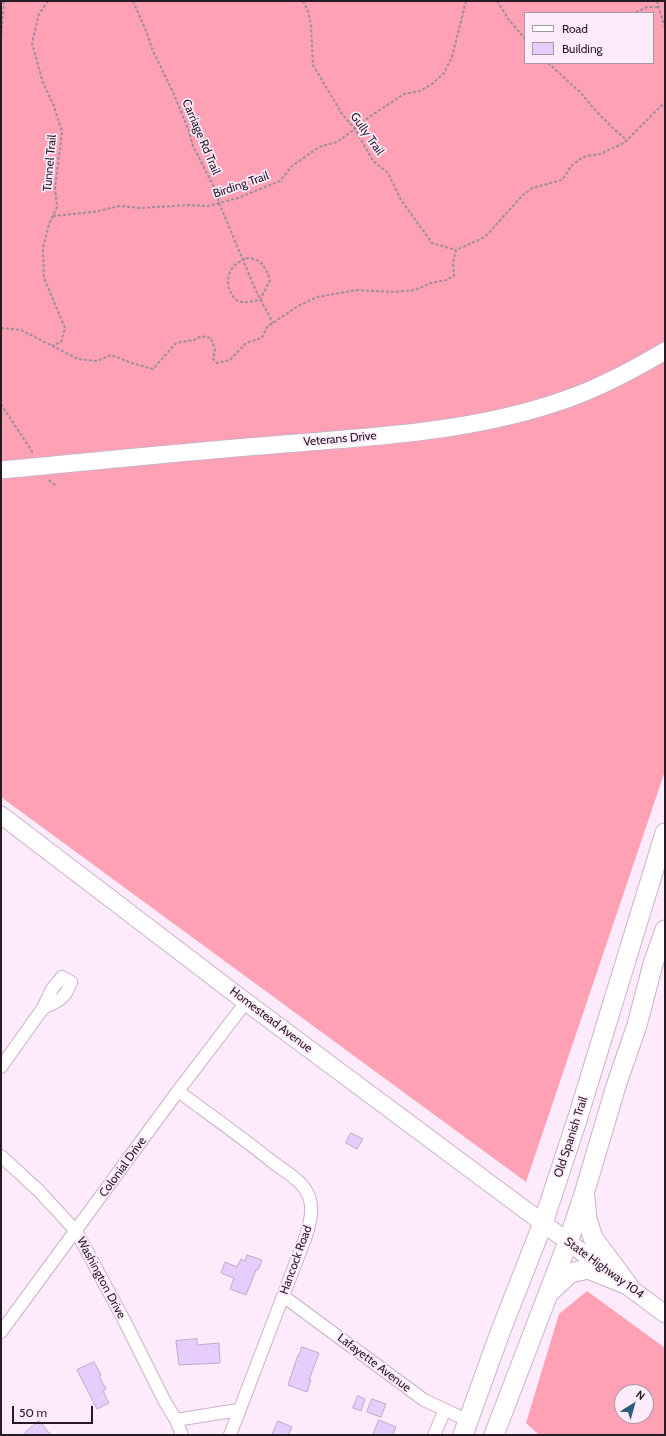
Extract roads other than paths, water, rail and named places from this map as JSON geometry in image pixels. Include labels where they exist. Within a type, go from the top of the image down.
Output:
[{"type":"main road","name":"Old Spanish Trail","points":[[466,1428],[498,1338],[542,1223],[577,1120],[665,833]]},
{"type":"main road","points":[[494,1435],[568,1242],[616,1086],[637,1025],[653,964],[665,930]]},
{"type":"main road","points":[[584,1194],[593,1238],[628,1285]]},
{"type":"main road","points":[[549,1293],[570,1273],[588,1269],[628,1285]]},
{"type":"street","name":"Veterans Drive","points":[[1,470],[448,429],[508,417],[567,399],[623,376],[665,351]]},
{"type":"street","name":"Homestead Avenue","points":[[1,815],[246,1002],[542,1223]]},
{"type":"street","name":"Colonial Drive","points":[[1,1332],[178,1091],[246,1002]]},
{"type":"street","points":[[1,1067],[43,1008]]},
{"type":"street","name":"Hancock Road","points":[[178,1091],[298,1181],[305,1189],[310,1200],[312,1212],[310,1224],[238,1410],[230,1435]]},
{"type":"street","name":"Washington Drive","points":[[1,1156],[38,1191],[76,1231],[124,1320],[165,1402],[176,1420],[182,1435]]},
{"type":"street","name":"State Highway 104","points":[[542,1223],[628,1285],[665,1314]]},
{"type":"street","name":"Lafayette Avenue","points":[[283,1296],[424,1400],[444,1410],[466,1428]]},
{"type":"street","points":[[176,1420],[238,1410]]},
{"type":"street","points":[[434,1435],[444,1410]]}]
